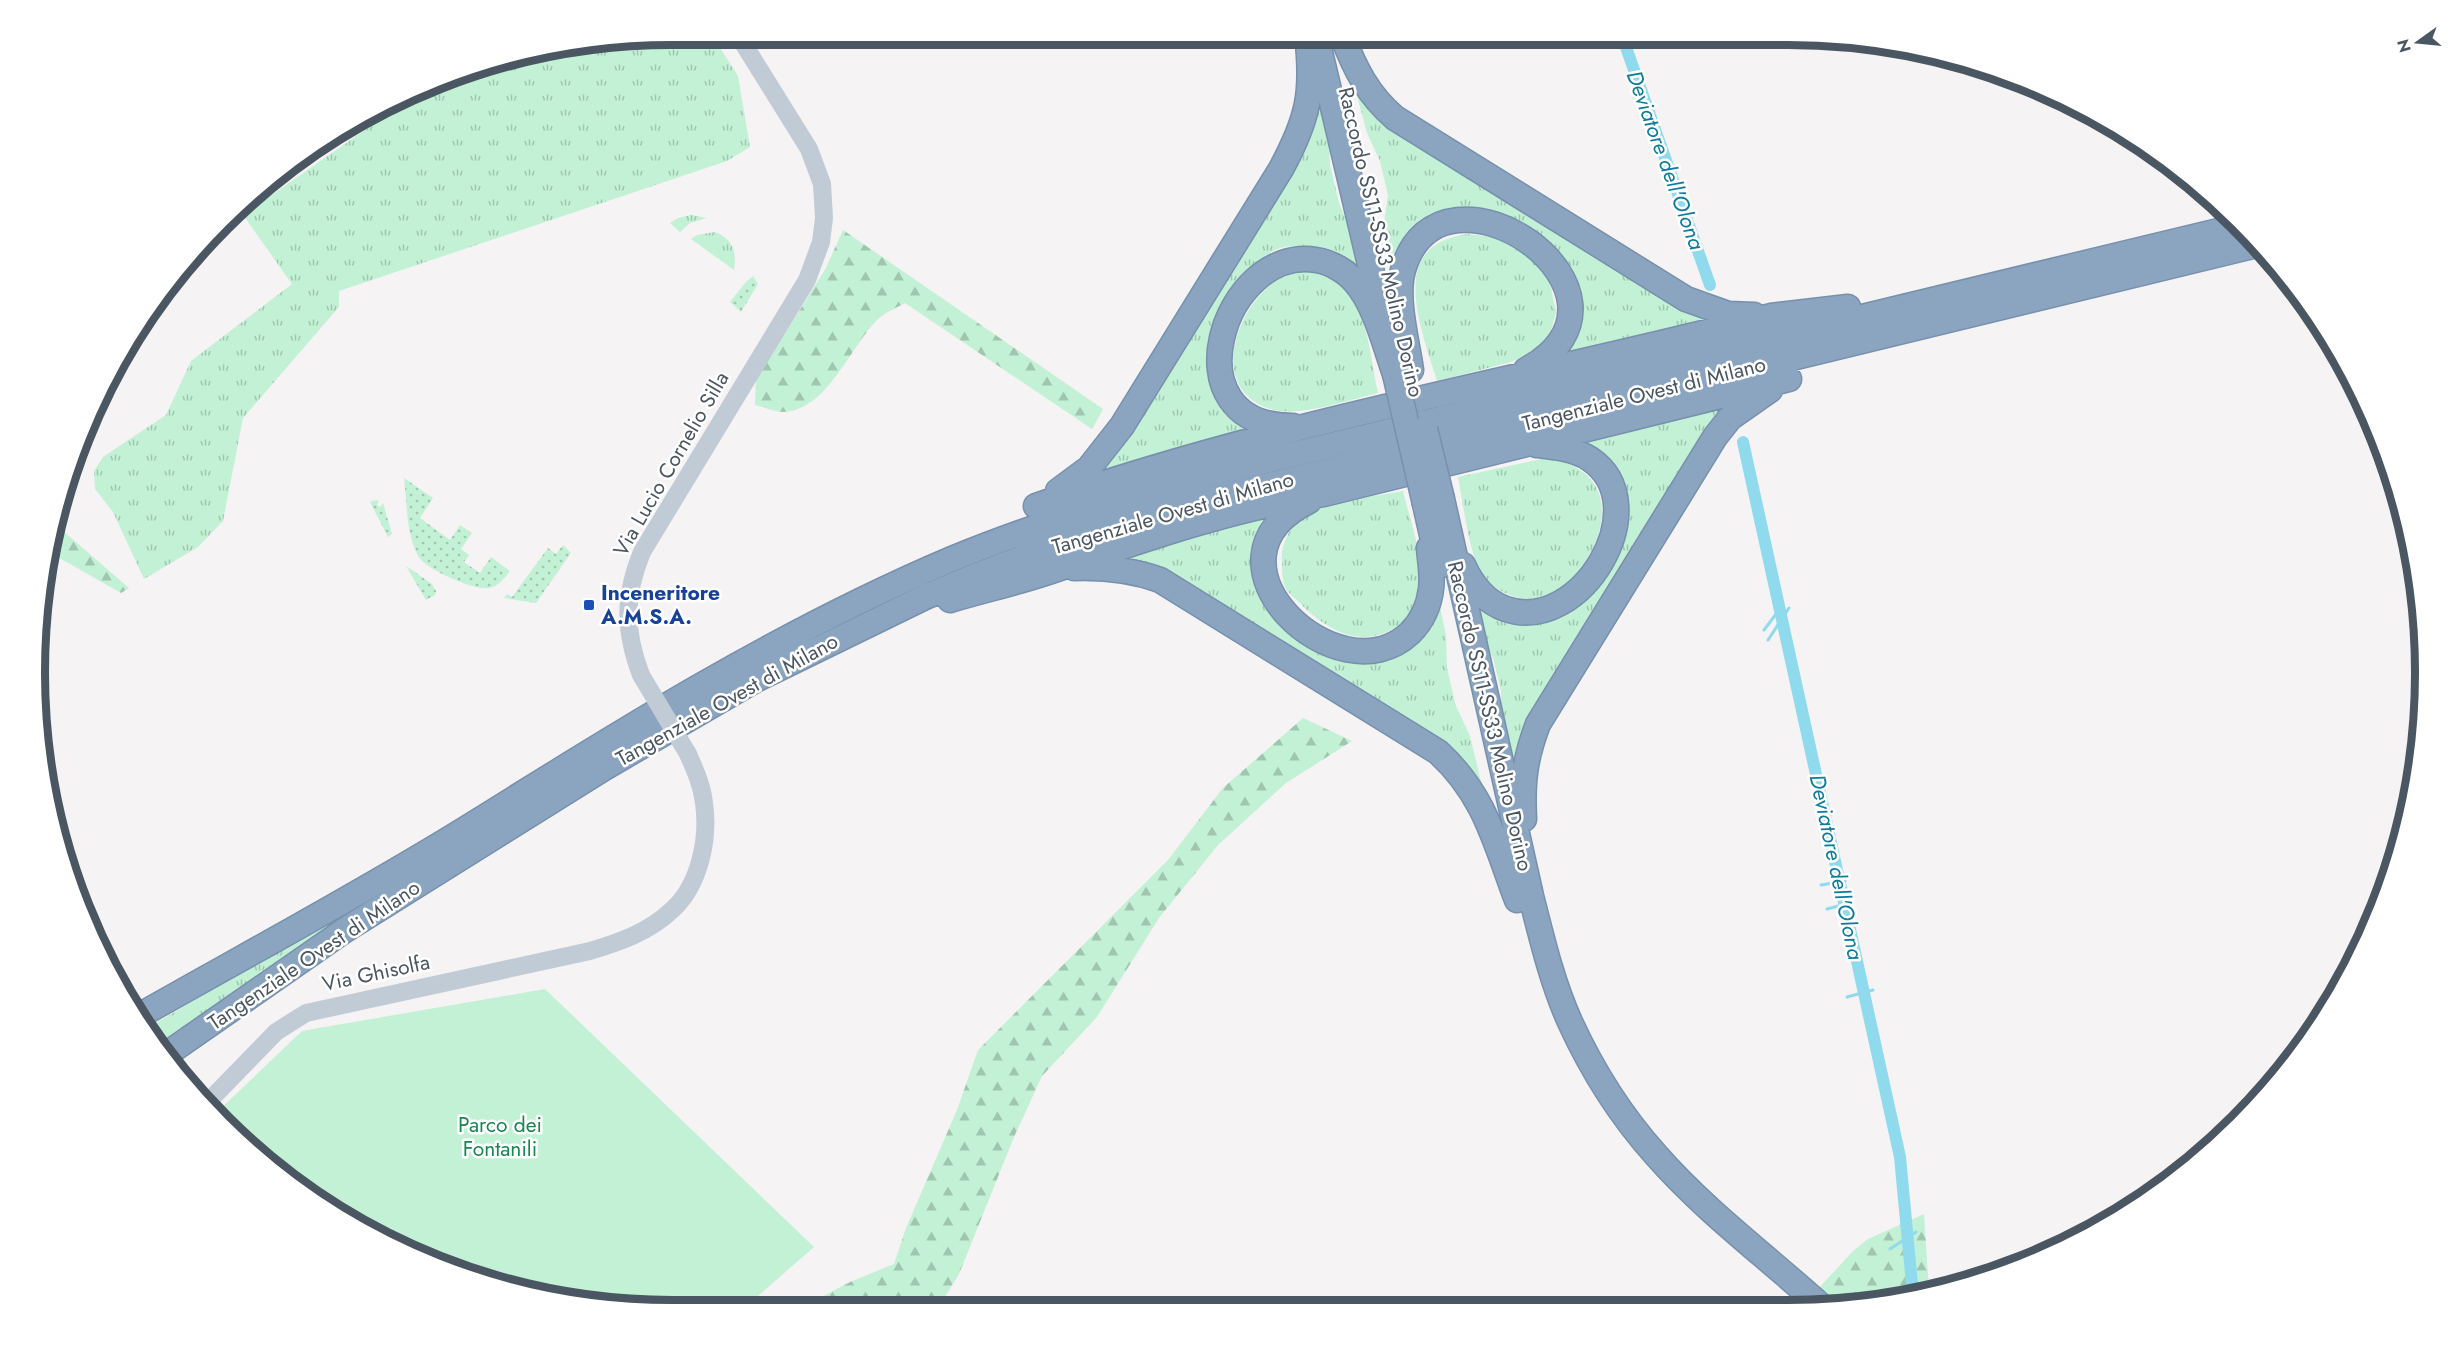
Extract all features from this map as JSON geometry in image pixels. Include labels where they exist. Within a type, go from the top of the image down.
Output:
[{"type":"highway","points":[[951,560],[1036,506],[1089,468],[1111,441],[1281,169],[1299,135],[1307,112],[1311,77],[1308,45]]},
{"type":"highway","name":"Raccordo SS11-SS33 Molino Dorino","points":[[1319,45],[1403,372],[1524,898],[1537,977],[1552,1020],[1574,1065],[1606,1117],[1659,1181],[1790,1300]]},
{"type":"highway","name":"Raccordo SS11-SS33 Molino Dorino","points":[[1335,45],[1403,372]]},
{"type":"highway","points":[[1346,45],[1366,88],[1378,104],[1395,118],[1686,299],[1728,314],[1771,316]]},
{"type":"highway","points":[[1403,372],[1401,300],[1403,270],[1419,240],[1432,229],[1447,222],[1468,219],[1488,222],[1528,240],[1547,256],[1559,271],[1569,294],[1569,317],[1559,343],[1537,364],[1510,379]]},
{"type":"highway","name":"Tangenziale Ovest di Milano","points":[[146,1012],[313,919],[463,830],[655,710],[755,654],[832,614],[951,560],[1055,520],[1212,474],[2230,228]]},
{"type":"highway","name":"Tangenziale Ovest di Milano","points":[[172,1050],[345,930],[595,774],[757,679],[867,624],[975,576],[1059,544],[1145,516],[2248,247]]},
{"type":"highway","points":[[1307,426],[1281,426],[1250,417],[1237,408],[1227,395],[1220,378],[1217,362],[1220,343],[1232,311],[1251,285],[1271,268],[1308,259],[1333,265],[1354,280],[1364,294],[1403,372]]},
{"type":"highway","points":[[1036,506],[1090,487],[1307,426],[1771,316],[1951,295]]},
{"type":"highway","points":[[1524,898],[1524,772],[1528,749],[1539,724],[1716,437],[1730,418],[1748,403],[1788,379],[1887,335]]},
{"type":"highway","points":[[867,624],[1060,568],[1096,554],[1191,525],[1788,379]]},
{"type":"highway","points":[[1434,502],[1474,586],[1485,597],[1498,606],[1515,612],[1534,614],[1551,610],[1566,601],[1593,575],[1606,553],[1615,528],[1617,511],[1615,497],[1602,471],[1591,459],[1556,447],[1526,444]]},
{"type":"highway","points":[[1324,494],[1293,510],[1272,531],[1266,543],[1263,574],[1275,603],[1288,618],[1306,632],[1326,642],[1362,651],[1376,651],[1391,647],[1414,629],[1423,617],[1432,586],[1434,502]]},
{"type":"highway","points":[[1060,568],[1120,569],[1160,580],[1438,752],[1468,783],[1524,898]]},
{"type":"highway","name":"Raccordo SS11-SS33 Molino Dorino","points":[[1524,898],[1571,1023],[1619,1108],[1656,1156],[1679,1180],[1814,1299]]},
{"type":"highway","points":[[180,1060],[204,1041],[247,1000]]},
{"type":"street","name":"Via Lucio Cornelio Silla","points":[[554,957],[590,951],[637,934],[673,909],[687,892],[702,850],[706,826],[704,801],[698,778],[688,754],[640,675],[630,638],[628,597],[632,577],[639,560],[666,510],[807,279],[821,242],[824,202],[817,166],[744,45]]},
{"type":"street","name":"Via Ghisolfa","points":[[212,1098],[276,1032],[306,1012],[554,957]]},
{"type":"green space","points":[[718,45],[738,76],[750,147],[727,161],[339,291],[339,307],[243,418],[223,521],[198,547],[144,579],[113,512],[95,489],[94,471],[103,457],[166,415],[191,361],[292,284],[243,216],[389,113],[432,93],[510,66],[591,50],[631,46]]},
{"type":"green space","points":[[1355,88],[1714,318],[1555,359],[1573,328],[1542,240],[1517,223],[1488,212],[1458,209],[1431,218],[1413,228],[1395,262],[1381,242],[1388,195],[1380,161],[1367,133]]},
{"type":"green space","points":[[1320,94],[1329,137],[1330,165],[1339,203],[1350,229],[1361,271],[1335,253],[1313,247],[1285,247],[1273,251],[1261,260],[1232,299],[1212,339],[1251,428],[1089,477]]},
{"type":"green space","points":[[691,215],[707,218],[690,223],[680,232],[670,223],[678,218]]},
{"type":"green space","points":[[843,230],[1103,409],[1092,429],[905,303],[877,320],[825,390],[812,401],[799,409],[783,412],[755,405],[756,380],[826,268]]},
{"type":"green space","points":[[715,232],[730,242],[735,257],[734,270],[691,239],[697,235]]},
{"type":"green space","points":[[1467,234],[1492,237],[1530,259],[1549,278],[1556,313],[1550,334],[1534,352],[1511,362],[1437,381],[1417,309],[1415,289],[1417,271],[1424,256],[1437,244]]},
{"type":"green space","points":[[1316,271],[1338,279],[1355,301],[1366,331],[1378,393],[1309,410],[1270,409],[1252,400],[1240,387],[1234,371],[1237,336],[1254,303],[1276,279],[1288,273]]},
{"type":"green space","points":[[753,276],[758,284],[741,312],[730,302]]},
{"type":"green space","points":[[1738,401],[1516,779],[1501,729],[1501,691],[1493,658],[1478,630],[1474,593],[1549,617],[1622,515],[1573,442]]},
{"type":"green space","points":[[1546,458],[1568,464],[1584,473],[1595,485],[1601,500],[1602,517],[1591,552],[1571,579],[1556,593],[1547,597],[1527,599],[1506,594],[1482,575],[1473,554],[1458,477]]},
{"type":"green space","points":[[404,478],[433,498],[420,518],[450,540],[460,525],[472,533],[461,549],[469,555],[464,562],[480,573],[491,557],[510,571],[501,582],[489,588],[473,586],[440,573],[422,561],[411,537]]},
{"type":"green space","points":[[1403,491],[1418,548],[1421,570],[1419,596],[1413,609],[1405,620],[1394,628],[1369,637],[1354,636],[1328,626],[1286,589],[1282,555],[1287,536],[1300,519],[1314,510],[1352,500]]},
{"type":"green space","points":[[379,501],[377,505],[380,507],[383,503],[392,534],[388,537],[370,502]]},
{"type":"green space","points":[[1280,512],[1257,577],[1358,658],[1439,602],[1446,635],[1447,668],[1456,706],[1470,736],[1484,794],[1469,776],[1113,555]]},
{"type":"green space","points":[[62,530],[129,588],[121,593],[56,556]]},
{"type":"green space","points":[[563,545],[571,553],[536,603],[504,598],[507,594],[512,597],[548,548],[556,554]]},
{"type":"green space","points":[[406,566],[432,584],[436,591],[435,595],[426,600]]},
{"type":"green space","points":[[1303,718],[1352,741],[1286,783],[1218,845],[1159,918],[1097,1017],[1042,1076],[1014,1137],[959,1274],[943,1300],[816,1300],[850,1282],[894,1264],[906,1228],[957,1110],[978,1050],[1168,860],[1223,788]]},
{"type":"green space","points":[[430,861],[166,1042],[153,1024]]},
{"type":"green space","name":"Parco dei Fontanili","points":[[545,989],[814,1247],[753,1300],[631,1299],[591,1295],[510,1279],[432,1252],[359,1216],[324,1194],[259,1144],[221,1108],[302,1031]]},
{"type":"green space","points":[[1924,1214],[1929,1284],[1869,1295],[1830,1299],[1818,1289],[1853,1251],[1868,1239]]},
{"type":"waterway","name":"Deviatore dell'Olona","points":[[1625,45],[1710,285]]},
{"type":"waterway","name":"Deviatore dell'Olona","points":[[1743,442],[1900,1157],[1912,1287]]},
{"type":"waterway","points":[[1764,630],[1782,606]]},
{"type":"waterway","points":[[1768,640],[1789,608]]},
{"type":"waterway","points":[[1821,885],[1845,881]]},
{"type":"waterway","points":[[1827,909],[1850,903]]},
{"type":"waterway","points":[[1847,997],[1873,990]]},
{"type":"waterway","points":[[1890,1249],[1916,1232]]},
{"type":"place","name":"Inceneritore A.M.S.A.","points":[[589,605]]}]
